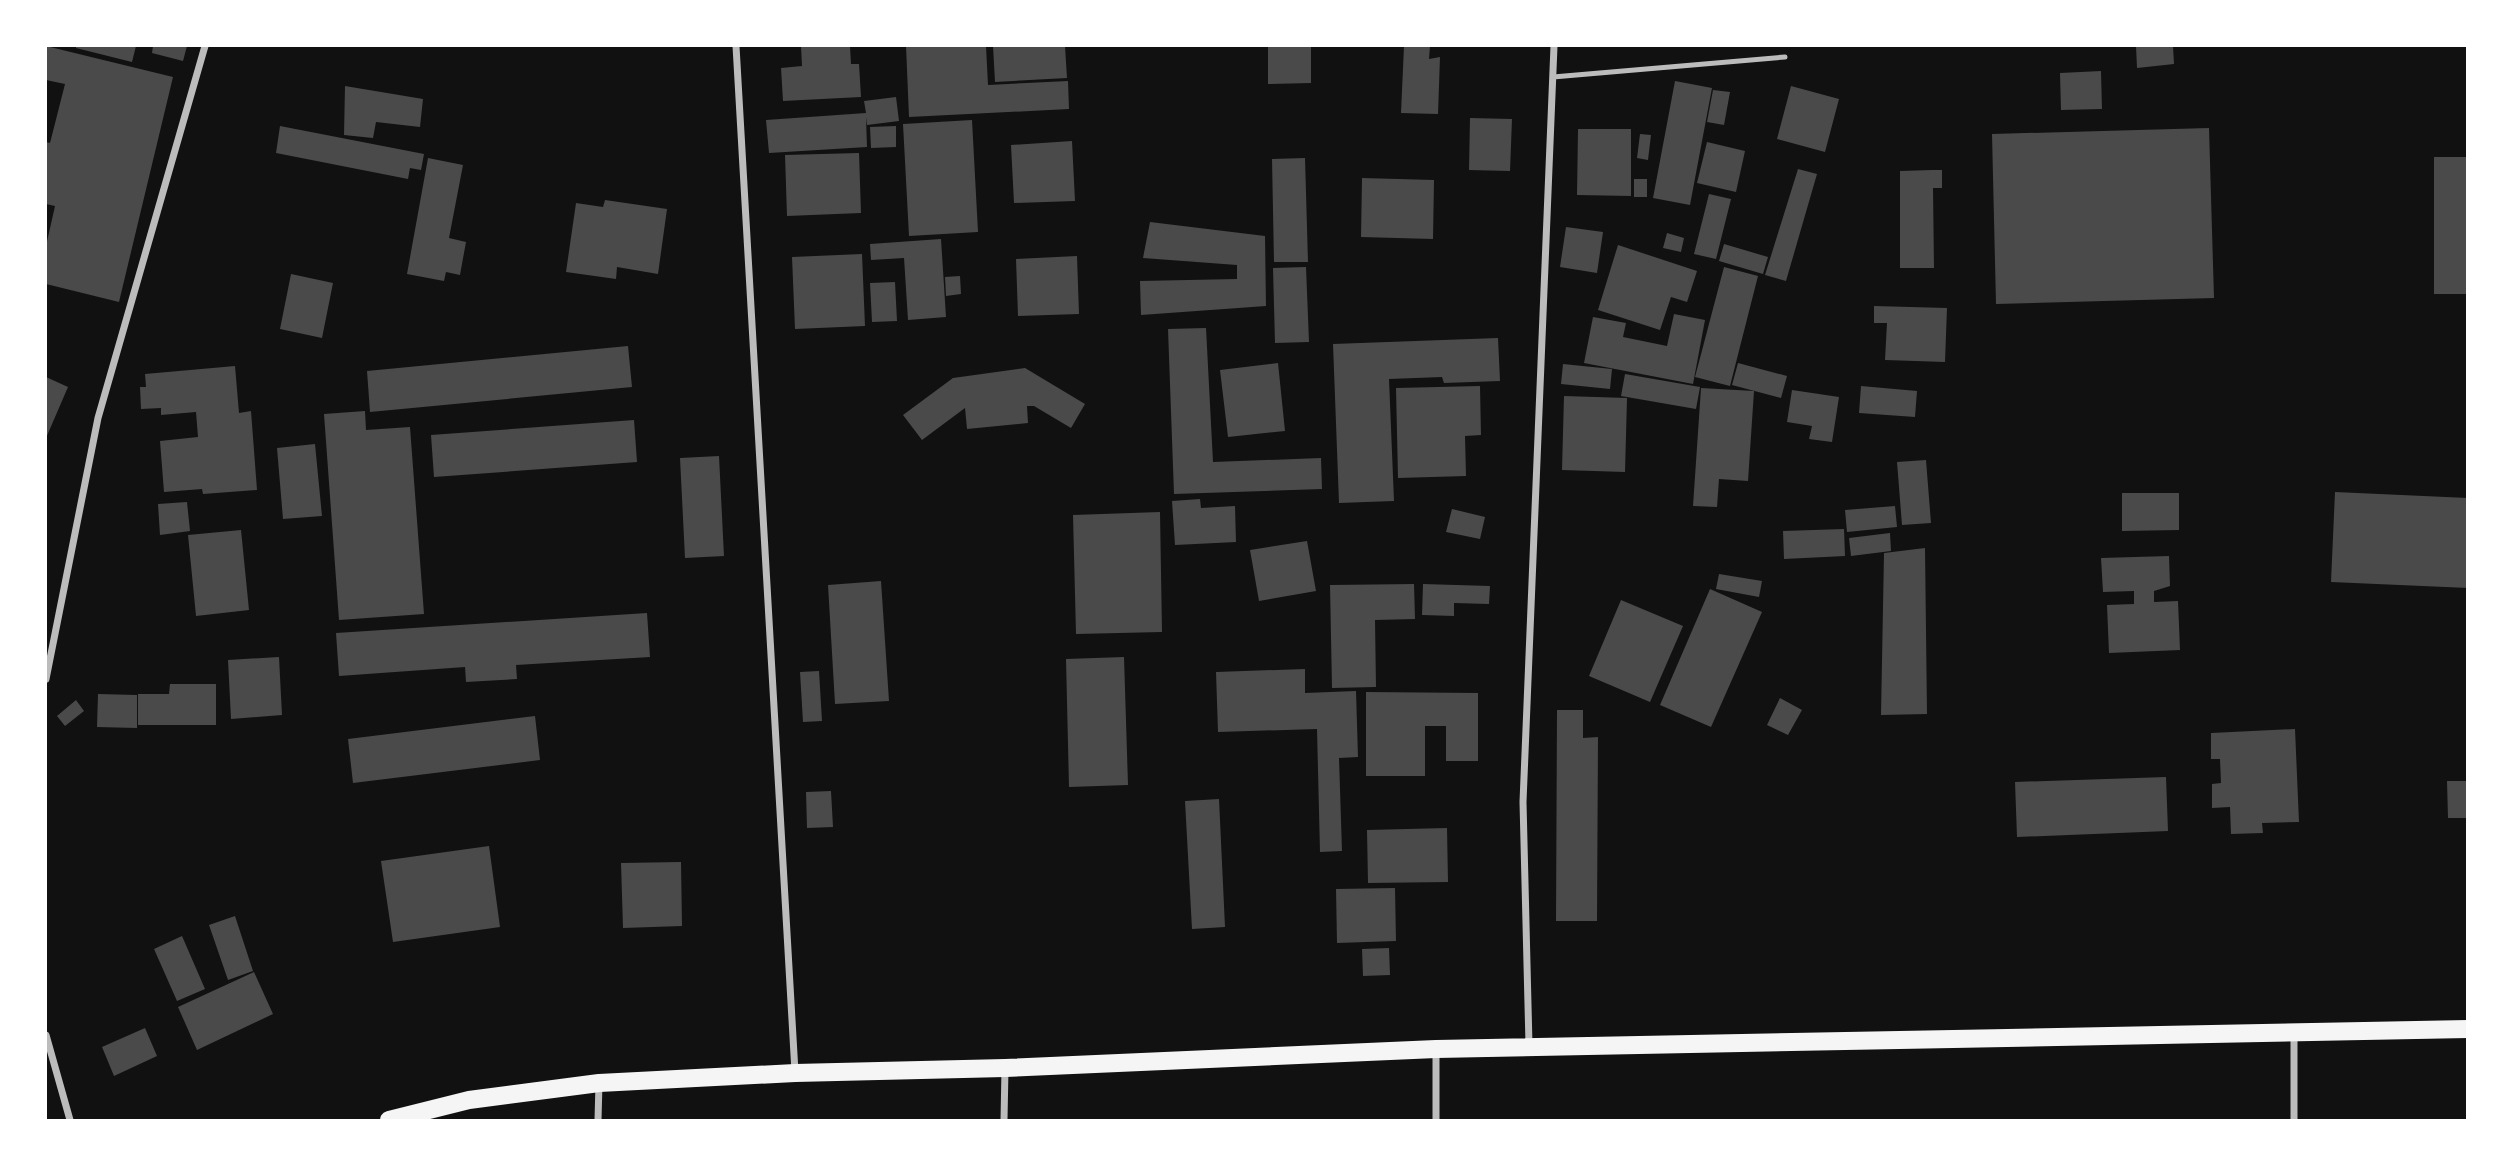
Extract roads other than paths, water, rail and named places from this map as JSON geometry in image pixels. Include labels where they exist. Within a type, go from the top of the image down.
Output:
[{"type":"main road","points":[[389,1121],[469,1100],[599,1083],[795,1073],[1005,1068],[1436,1049],[2468,1029]]},
{"type":"street","points":[[46,679],[98,418],[205,46]]},
{"type":"street","points":[[736,46],[795,1073]]},
{"type":"street","points":[[1529,1047],[1523,802],[1554,46]]},
{"type":"street","points":[[2294,1034],[2294,1121]]},
{"type":"street","points":[[46,1035],[70,1121]]},
{"type":"street","points":[[1436,1049],[1436,1121]]},
{"type":"street","points":[[1004,1121],[1005,1068]]},
{"type":"street","points":[[598,1121],[599,1083]]},
{"type":"lane","points":[[1553,77],[1785,57]]}]
